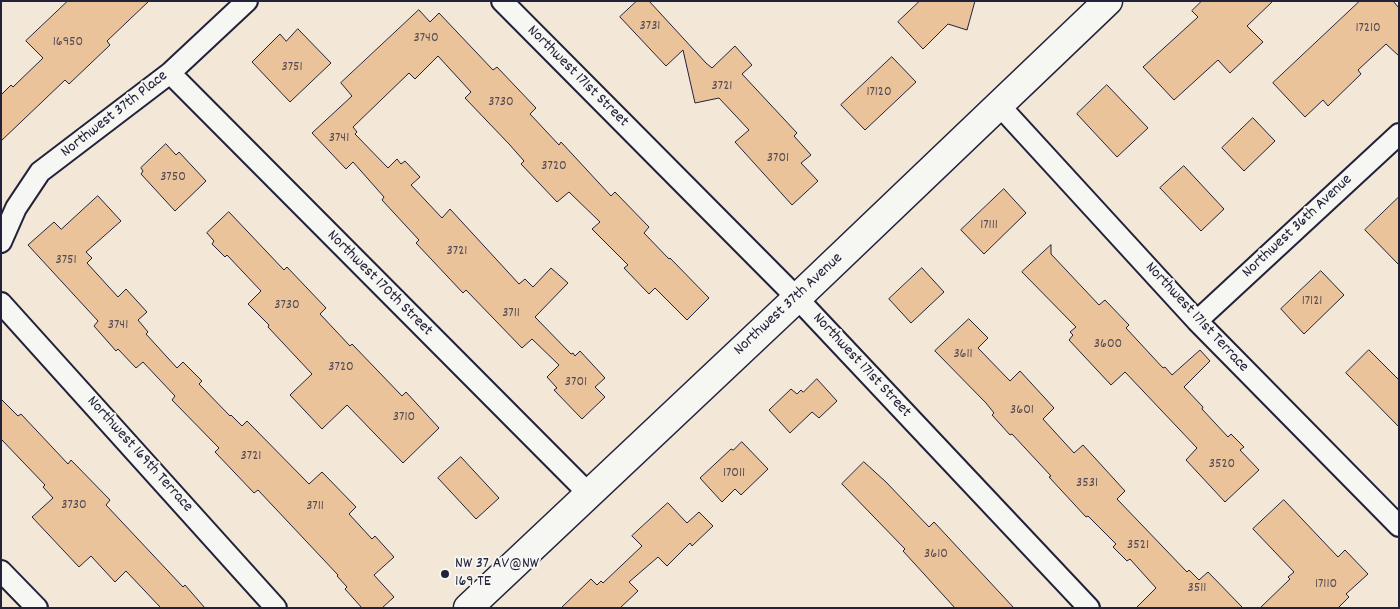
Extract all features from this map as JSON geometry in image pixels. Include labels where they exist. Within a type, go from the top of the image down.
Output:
[{"type":"main road","name":"Northwest 37th Avenue","points":[[468,608],[1108,1]]},
{"type":"street","name":"Northwest 37th Place","points":[[1,242],[16,208],[40,172],[170,73],[247,1]]},
{"type":"street","name":"Northwest 171st Street","points":[[502,1],[797,298],[1088,608]]},
{"type":"street","name":"Northwest 170th Street","points":[[170,73],[588,494]]},
{"type":"street","name":"Northwest 171st Terrace","points":[[999,105],[1197,321],[1399,526]]},
{"type":"street","name":"Northwest 36th Avenue","points":[[1197,321],[1399,134]]},
{"type":"street","name":"Northwest 169th Terrace","points":[[1,303],[276,608]]},
{"type":"street","points":[[1,571],[37,608]]},
{"type":"building","points":[[68,1],[149,1],[107,41],[110,45],[69,84],[65,80],[1,141],[1,95],[11,85],[13,87],[43,58],[26,41]]},
{"type":"building","points":[[637,1],[649,1],[712,68],[735,46],[752,65],[742,74],[797,133],[794,136],[811,155],[801,163],[818,181],[792,205],[735,142],[749,130],[719,98],[695,103],[683,50],[666,66],[620,17]]},
{"type":"building","points":[[920,1],[975,1],[967,30],[948,24],[923,49],[898,22]]},
{"type":"building","points":[[1202,1],[1273,1],[1247,26],[1263,42],[1230,73],[1218,60],[1174,100],[1143,67],[1198,17],[1192,11]]},
{"type":"building","points":[[1360,1],[1393,1],[1399,8],[1399,56],[1386,44],[1358,70],[1361,74],[1328,106],[1323,100],[1305,117],[1273,83]]},
{"type":"building","points":[[419,10],[430,22],[439,13],[493,70],[497,67],[536,108],[530,114],[559,145],[561,142],[611,196],[615,192],[649,227],[644,233],[709,298],[687,320],[655,288],[649,294],[624,268],[628,265],[592,229],[600,222],[569,192],[557,202],[521,164],[524,161],[509,144],[465,98],[471,92],[438,56],[415,79],[409,73],[353,127],[357,132],[355,134],[388,168],[397,159],[401,164],[405,161],[420,177],[411,185],[442,218],[450,209],[519,284],[525,279],[533,287],[551,268],[568,283],[535,317],[571,354],[573,353],[575,356],[580,351],[605,378],[595,387],[605,397],[582,419],[554,390],[557,388],[547,377],[559,365],[532,339],[522,348],[466,290],[463,293],[416,243],[419,240],[382,200],[384,197],[353,162],[346,169],[312,133],[352,96],[341,83]]},
{"type":"building","points":[[298,29],[331,63],[290,102],[252,62],[280,34],[286,41]]},
{"type":"building","points":[[892,57],[916,82],[865,130],[841,105]]},
{"type":"building","points":[[1107,85],[1148,128],[1117,157],[1077,114]]},
{"type":"building","points":[[1253,118],[1275,141],[1244,171],[1222,148]]},
{"type":"building","points":[[166,144],[176,155],[179,152],[206,181],[175,211],[141,174],[143,171],[141,168]]},
{"type":"building","points":[[1184,166],[1224,209],[1201,231],[1160,188]]},
{"type":"building","points":[[1004,189],[1026,213],[984,254],[961,230]]},
{"type":"building","points":[[98,196],[121,221],[86,252],[92,258],[87,263],[118,297],[126,289],[147,312],[138,320],[148,332],[146,334],[177,368],[183,362],[202,381],[199,384],[230,416],[242,426],[247,421],[309,484],[322,472],[356,507],[349,514],[372,539],[375,536],[394,557],[374,575],[394,597],[382,608],[362,608],[345,589],[347,587],[338,575],[258,490],[254,493],[215,452],[219,448],[172,400],[175,396],[143,362],[136,368],[118,349],[116,351],[94,326],[98,321],[28,245],[54,222],[61,229]]},
{"type":"building","points":[[1399,197],[1399,265],[1365,230]]},
{"type":"building","points":[[229,212],[284,270],[287,267],[326,308],[320,314],[350,346],[352,344],[402,396],[406,392],[439,428],[403,463],[347,405],[322,429],[290,395],[312,374],[248,304],[261,291],[227,255],[225,257],[212,244],[214,241],[207,233]]},
{"type":"building","points":[[1051,245],[1051,254],[1099,305],[1105,300],[1129,325],[1126,328],[1163,368],[1165,367],[1172,375],[1200,350],[1210,361],[1184,387],[1228,437],[1231,434],[1244,447],[1240,450],[1259,470],[1225,502],[1186,460],[1197,448],[1125,372],[1111,385],[1069,340],[1073,335],[1070,332],[1076,327],[1022,272]]},
{"type":"building","points":[[922,268],[944,292],[911,323],[889,299]]},
{"type":"building","points":[[1321,271],[1344,295],[1304,334],[1281,309]]},
{"type":"building","points":[[969,319],[988,338],[978,348],[1010,381],[1020,371],[1054,408],[1043,419],[1074,453],[1083,445],[1125,491],[1117,499],[1187,572],[1189,570],[1199,580],[1208,572],[1243,608],[1136,608],[1156,588],[1130,559],[1127,561],[1113,547],[1116,544],[1088,516],[1086,517],[1049,477],[1051,476],[992,415],[994,413],[986,403],[935,351]]},
{"type":"building","points":[[1369,350],[1399,380],[1399,427],[1346,373]]},
{"type":"building","points":[[817,379],[837,401],[819,418],[812,412],[790,433],[769,410],[791,389],[797,394],[801,390],[803,392]]},
{"type":"building","points":[[1,399],[18,416],[21,414],[68,464],[71,460],[110,500],[106,505],[183,587],[185,585],[205,608],[161,608],[126,571],[115,582],[91,556],[79,567],[32,517],[53,498],[43,487],[45,485],[1,439]]},
{"type":"building","points":[[742,442],[768,469],[741,495],[735,489],[722,502],[700,478],[731,449],[733,450]]},
{"type":"building","points":[[461,457],[499,498],[476,519],[438,478]]},
{"type":"building","points":[[864,462],[929,527],[934,522],[1014,608],[955,608],[903,551],[905,549],[842,484]]},
{"type":"building","points":[[1284,500],[1338,557],[1345,550],[1368,574],[1346,594],[1349,597],[1338,608],[1260,608],[1290,579],[1288,577],[1294,572],[1253,529]]},
{"type":"building","points":[[668,503],[687,523],[699,512],[713,526],[692,546],[690,543],[667,566],[658,557],[629,582],[638,591],[620,608],[561,608],[591,579],[597,585],[601,581],[603,583],[642,546],[632,536]]},
{"type":"place","name":"NW 37 AV@NW 169 TE","points":[[445,574]]}]
